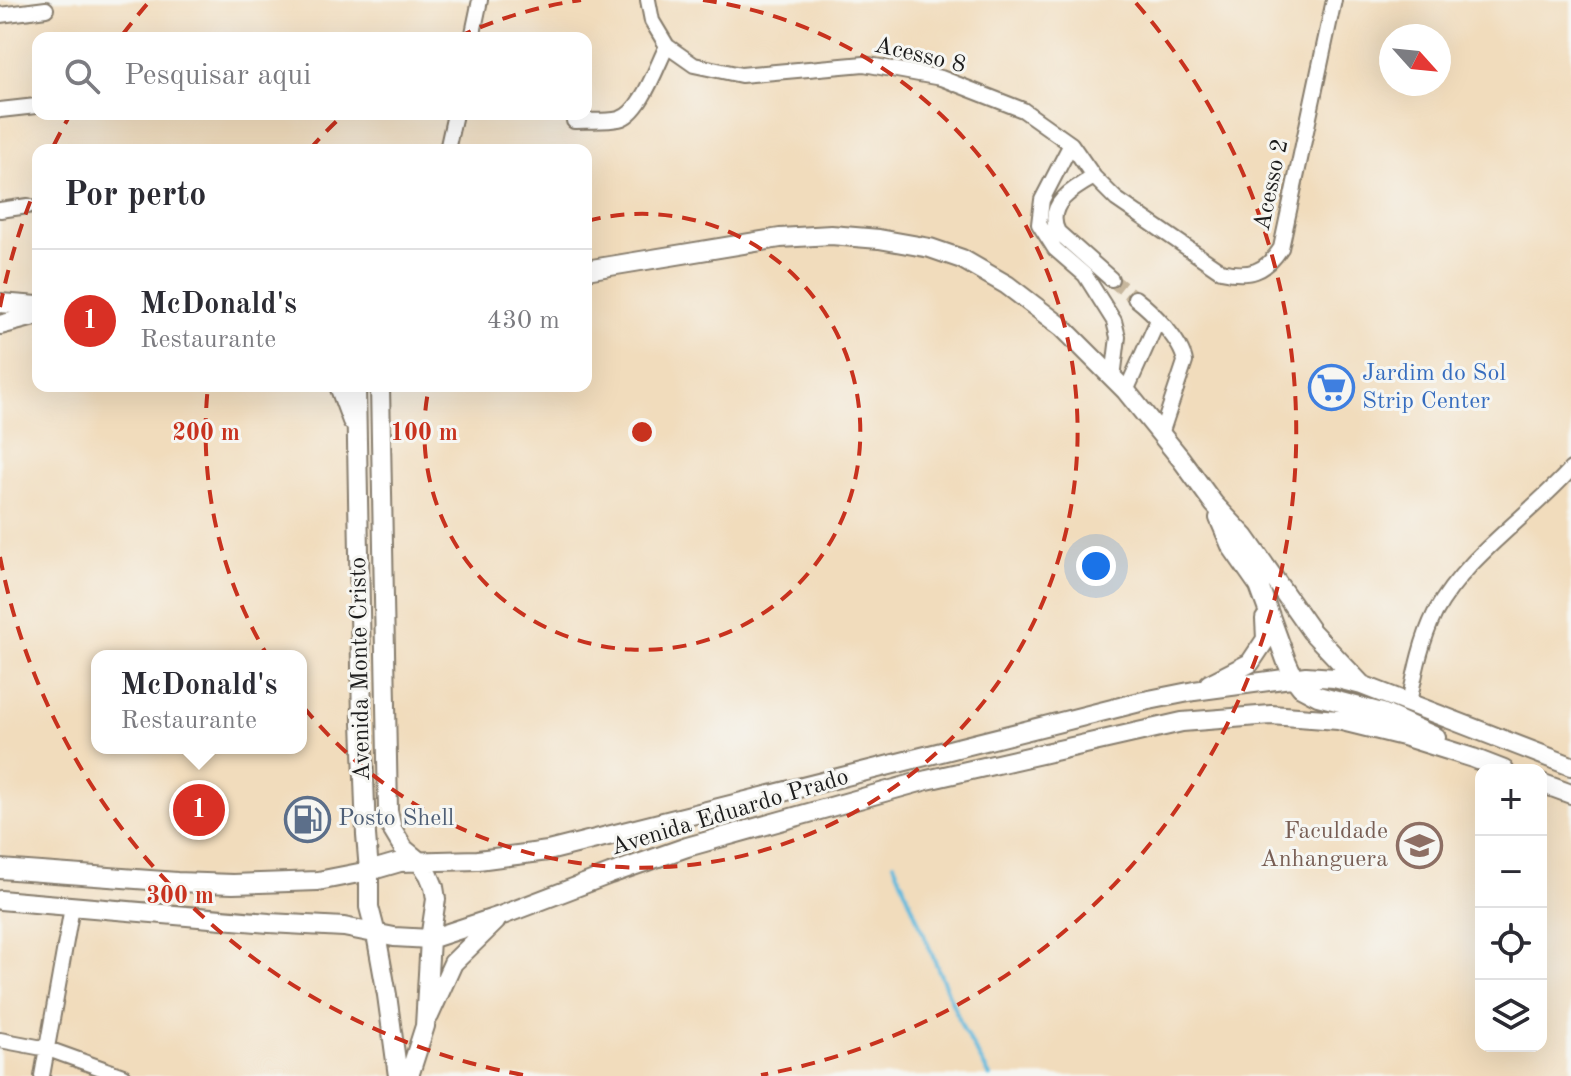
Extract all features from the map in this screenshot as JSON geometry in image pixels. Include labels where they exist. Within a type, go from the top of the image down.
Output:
[{"type":"main road","points":[[592,269],[780,238],[818,235],[879,239],[930,248],[962,259],[1007,285],[1062,327],[1119,384],[1214,504],[1245,537],[1311,631],[1362,685]]},
{"type":"main road","points":[[0,303],[32,306]]},
{"type":"main road","points":[[0,325],[32,317]]},
{"type":"main road","points":[[341,392],[355,430]]},
{"type":"main road","name":"Avenida Monte Cristo","points":[[356,392],[369,907],[387,995],[398,1076]]},
{"type":"main road","name":"Avenida Monte Cristo","points":[[380,392],[388,811],[392,829],[404,849],[420,862],[434,887],[436,899],[430,939],[425,1026],[409,1076]]},
{"type":"main road","points":[[1214,504],[1231,546],[1259,586],[1294,678],[1301,687],[1318,696],[1382,713],[1488,764]]},
{"type":"main road","points":[[1194,691],[1250,663],[1266,639],[1265,604]]},
{"type":"main road","name":"Avenida Eduardo Prado","points":[[0,869],[233,884],[318,881],[400,862],[478,860],[548,851],[1098,711],[1194,691],[1306,676],[1334,678],[1362,685],[1571,766]]},
{"type":"main road","name":"Avenida Eduardo Prado","points":[[0,900],[344,927],[411,939],[430,939],[687,847],[927,780],[1182,722],[1271,715],[1313,717],[1368,727],[1473,758]]},
{"type":"main road","points":[[1547,784],[1571,791]]},
{"type":"main road","points":[[425,1026],[453,963],[500,916]]},
{"type":"street","points":[[473,32],[480,0]]},
{"type":"street","points":[[574,121],[619,119],[630,114],[638,104],[667,46],[652,21],[648,0]]},
{"type":"street","name":"Acesso 2","points":[[1094,177],[1116,199],[1221,271],[1239,274],[1255,272],[1272,263],[1281,248],[1334,0]]},
{"type":"street","points":[[0,15],[46,9]]},
{"type":"street","name":"Acesso 8","points":[[667,46],[694,65],[741,75],[864,64],[941,78],[1023,110],[1071,144],[1094,177]]},
{"type":"street","points":[[0,110],[32,106]]},
{"type":"street","points":[[448,144],[454,120]]},
{"type":"street","points":[[1071,144],[1042,200],[1039,224],[1055,249],[1085,275],[1114,321],[1118,337],[1119,384]]},
{"type":"street","points":[[1094,177],[1062,198],[1054,224],[1058,232],[1111,279]]},
{"type":"street","points":[[0,210],[28,206]]},
{"type":"street","points":[[1135,298],[1158,320],[1184,353],[1185,362],[1161,434]]},
{"type":"street","points":[[1119,384],[1158,320]]},
{"type":"street","points":[[1409,703],[1420,652],[1434,615],[1456,581],[1571,469]]},
{"type":"street","points":[[42,1076],[72,907]]},
{"type":"street","points":[[0,1040],[48,1049],[123,1076]]},
{"type":"waterway","points":[[894,863],[964,1031],[990,1076]]},
{"type":"tunnel","points":[[1111,279],[1135,298]]},
{"type":"place","name":"Jardim do Sol Strip Center","points":[[1331,388]]},
{"type":"place","name":"McDonald's","points":[[199,810]]},
{"type":"place","name":"Posto Shell","points":[[307,819]]},
{"type":"place","name":"Faculdade Anhanguera","points":[[1419,846]]}]
